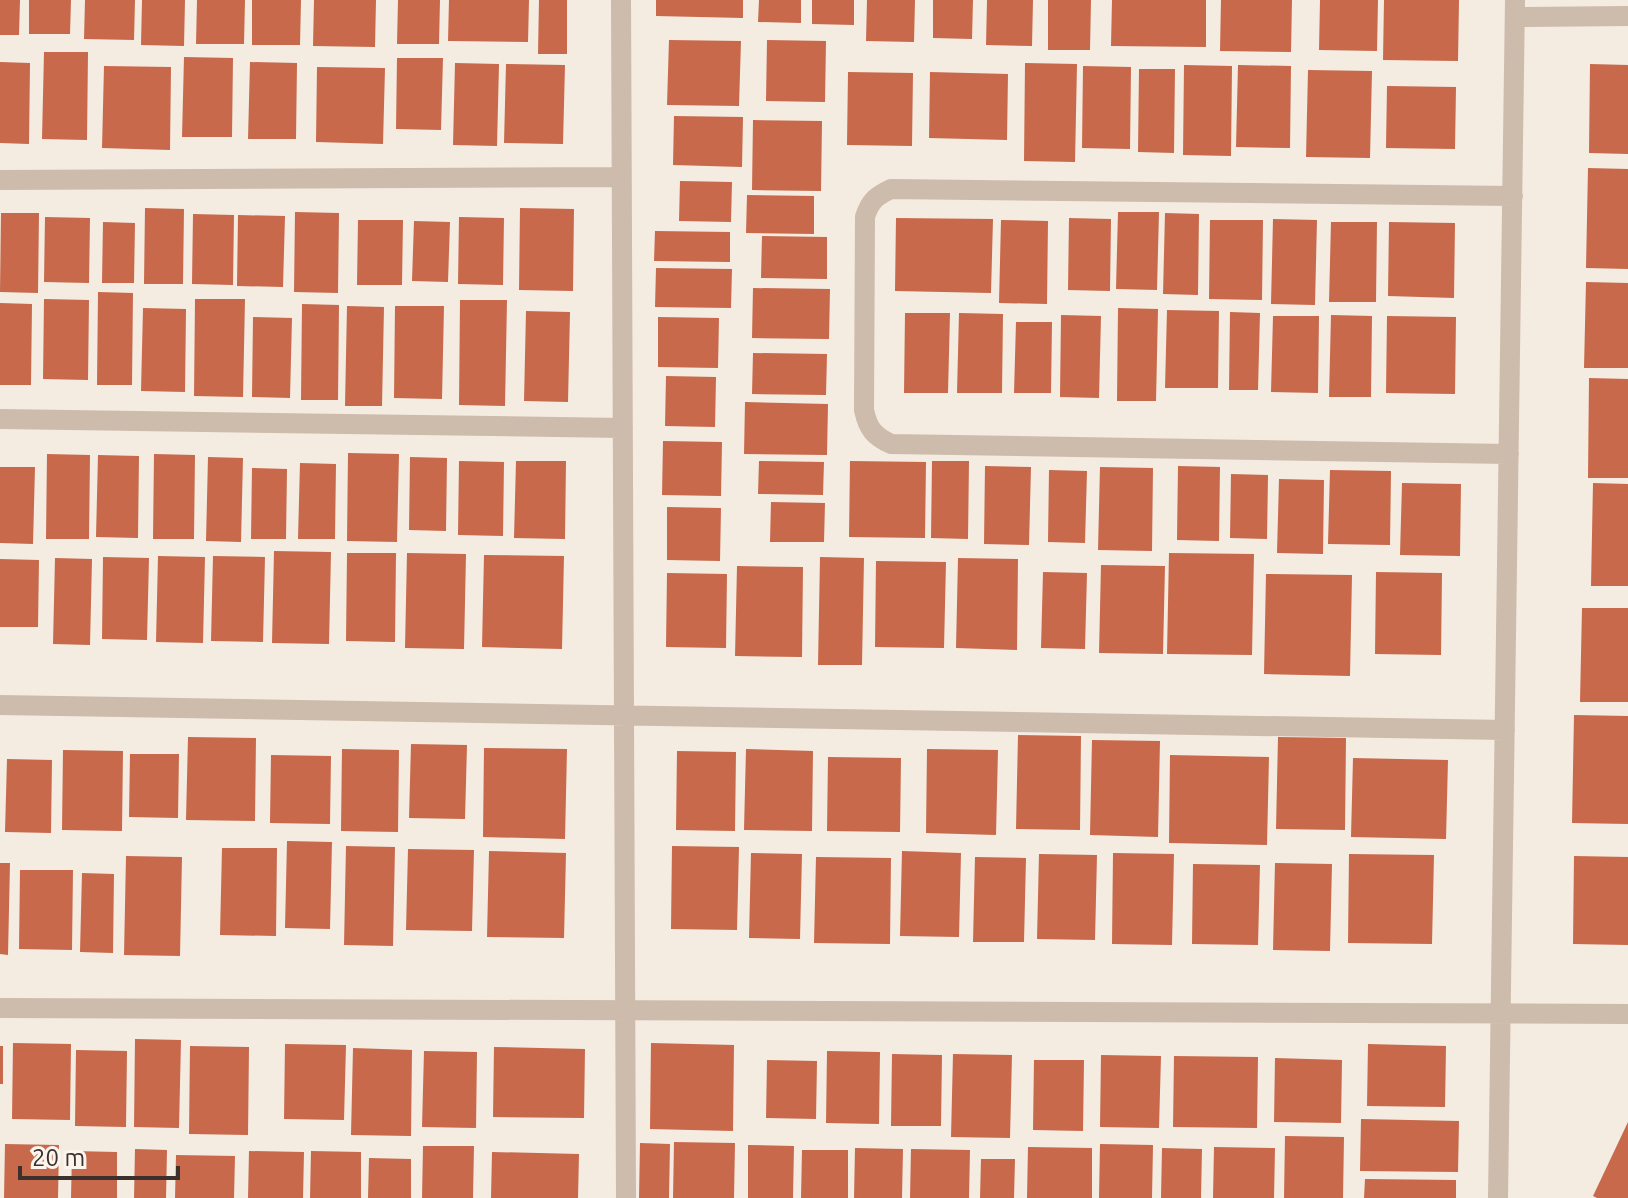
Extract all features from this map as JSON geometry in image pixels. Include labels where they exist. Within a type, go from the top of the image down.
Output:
[{"type":"street","points":[[621,0],[626,1198]]},
{"type":"street","points":[[1498,1198],[1515,9],[1628,16]]},
{"type":"street","points":[[0,180],[621,177]]},
{"type":"street","points":[[1509,454],[891,444],[875,437],[867,425],[864,410],[865,217],[869,203],[877,195],[891,189],[1513,196]]},
{"type":"street","points":[[0,419],[623,428]]},
{"type":"street","points":[[0,705],[1505,730]]},
{"type":"street","points":[[0,1008],[1628,1014]]},
{"type":"building","points":[[0,0],[20,0],[19,35],[0,35]]},
{"type":"building","points":[[29,0],[71,0],[70,34],[29,34]]},
{"type":"building","points":[[85,0],[135,0],[134,40],[84,39]]},
{"type":"building","points":[[142,0],[185,0],[184,46],[141,45]]},
{"type":"building","points":[[197,0],[245,0],[244,44],[196,44]]},
{"type":"building","points":[[252,0],[301,0],[300,45],[252,45]]},
{"type":"building","points":[[314,0],[376,0],[375,47],[313,46]]},
{"type":"building","points":[[398,0],[440,0],[439,44],[397,44]]},
{"type":"building","points":[[449,0],[529,0],[528,42],[448,41]]},
{"type":"building","points":[[539,0],[567,0],[567,54],[538,54]]},
{"type":"building","points":[[656,0],[743,0],[743,18],[656,16]]},
{"type":"building","points":[[759,0],[801,0],[801,23],[758,22]]},
{"type":"building","points":[[812,0],[854,0],[854,25],[812,24]]},
{"type":"building","points":[[867,0],[915,0],[914,42],[866,41]]},
{"type":"building","points":[[933,0],[973,0],[972,39],[933,38]]},
{"type":"building","points":[[987,0],[1033,0],[1032,46],[986,45]]},
{"type":"building","points":[[1048,0],[1091,0],[1090,50],[1048,50]]},
{"type":"building","points":[[1112,0],[1206,0],[1206,47],[1111,46]]},
{"type":"building","points":[[1221,0],[1292,0],[1291,52],[1220,51]]},
{"type":"building","points":[[1320,0],[1378,0],[1377,51],[1319,50]]},
{"type":"building","points":[[1384,0],[1459,0],[1458,61],[1383,60]]},
{"type":"building","points":[[669,40],[741,41],[739,106],[667,105]]},
{"type":"building","points":[[767,40],[826,41],[825,102],[766,101]]},
{"type":"building","points":[[44,52],[88,52],[87,140],[42,139]]},
{"type":"building","points":[[184,57],[233,58],[232,137],[182,137]]},
{"type":"building","points":[[397,58],[443,58],[441,130],[396,129]]},
{"type":"building","points":[[0,62],[30,63],[29,144],[0,143]]},
{"type":"building","points":[[250,62],[297,63],[296,139],[248,139]]},
{"type":"building","points":[[455,63],[499,64],[497,146],[453,145]]},
{"type":"building","points":[[1025,63],[1077,64],[1075,162],[1024,161]]},
{"type":"building","points":[[506,64],[565,65],[563,144],[504,143]]},
{"type":"building","points":[[1590,64],[1628,65],[1628,154],[1589,153]]},
{"type":"building","points":[[1184,65],[1232,66],[1231,156],[1183,155]]},
{"type":"building","points":[[1238,65],[1291,66],[1290,148],[1236,147]]},
{"type":"building","points":[[104,66],[171,67],[170,150],[102,148]]},
{"type":"building","points":[[1083,66],[1131,67],[1130,149],[1082,148]]},
{"type":"building","points":[[317,67],[385,68],[383,144],[316,142]]},
{"type":"building","points":[[1139,69],[1175,69],[1174,153],[1138,152]]},
{"type":"building","points":[[1308,70],[1372,71],[1370,158],[1306,157]]},
{"type":"building","points":[[848,72],[913,73],[912,146],[847,145]]},
{"type":"building","points":[[930,72],[1008,74],[1007,140],[929,138]]},
{"type":"building","points":[[1387,86],[1456,87],[1455,149],[1386,148]]},
{"type":"building","points":[[674,116],[743,117],[742,167],[673,165]]},
{"type":"building","points":[[753,120],[822,121],[821,191],[752,190]]},
{"type":"building","points":[[1588,168],[1628,169],[1628,269],[1586,268]]},
{"type":"building","points":[[680,181],[732,182],[731,222],[679,221]]},
{"type":"building","points":[[747,195],[814,196],[814,234],[746,233]]},
{"type":"building","points":[[145,208],[184,209],[183,284],[144,284]]},
{"type":"building","points":[[520,208],[574,209],[573,291],[519,290]]},
{"type":"building","points":[[295,212],[339,213],[338,293],[294,292]]},
{"type":"building","points":[[1118,212],[1159,212],[1157,290],[1116,289]]},
{"type":"building","points":[[1,213],[39,213],[38,293],[0,292]]},
{"type":"building","points":[[1165,213],[1199,214],[1198,295],[1163,294]]},
{"type":"building","points":[[193,214],[234,215],[233,285],[192,284]]},
{"type":"building","points":[[238,215],[285,216],[283,287],[237,286]]},
{"type":"building","points":[[45,217],[90,218],[89,283],[44,282]]},
{"type":"building","points":[[459,217],[504,218],[503,285],[458,284]]},
{"type":"building","points":[[896,218],[993,219],[991,293],[895,291]]},
{"type":"building","points":[[1069,218],[1111,219],[1110,291],[1068,290]]},
{"type":"building","points":[[1273,219],[1317,220],[1315,305],[1271,304]]},
{"type":"building","points":[[358,220],[403,220],[402,285],[357,285]]},
{"type":"building","points":[[1001,220],[1048,221],[1047,304],[999,303]]},
{"type":"building","points":[[1210,220],[1263,220],[1262,300],[1209,299]]},
{"type":"building","points":[[414,221],[450,222],[448,282],[412,281]]},
{"type":"building","points":[[103,222],[135,223],[134,283],[102,283]]},
{"type":"building","points":[[1331,222],[1377,222],[1376,302],[1329,302]]},
{"type":"building","points":[[1389,222],[1455,223],[1454,298],[1388,296]]},
{"type":"building","points":[[655,231],[730,232],[730,262],[654,261]]},
{"type":"building","points":[[762,236],[827,237],[827,279],[761,278]]},
{"type":"building","points":[[656,268],[732,269],[731,308],[655,307]]},
{"type":"building","points":[[1586,282],[1628,283],[1628,368],[1584,368]]},
{"type":"building","points":[[753,288],[830,289],[829,339],[752,338]]},
{"type":"building","points":[[98,292],[133,293],[132,385],[97,385]]},
{"type":"building","points":[[44,299],[89,300],[88,380],[43,379]]},
{"type":"building","points":[[195,299],[245,299],[243,397],[194,396]]},
{"type":"building","points":[[460,300],[507,300],[505,406],[459,405]]},
{"type":"building","points":[[0,303],[32,304],[31,385],[0,385]]},
{"type":"building","points":[[302,304],[339,305],[338,400],[301,400]]},
{"type":"building","points":[[347,306],[384,307],[382,406],[345,406]]},
{"type":"building","points":[[395,306],[444,306],[442,399],[394,398]]},
{"type":"building","points":[[143,308],[186,309],[185,392],[141,391]]},
{"type":"building","points":[[1118,308],[1158,309],[1156,401],[1117,401]]},
{"type":"building","points":[[1167,310],[1219,311],[1218,388],[1165,388]]},
{"type":"building","points":[[526,311],[570,312],[568,402],[524,401]]},
{"type":"building","points":[[1230,312],[1260,313],[1258,390],[1229,390]]},
{"type":"building","points":[[905,313],[950,313],[948,393],[904,393]]},
{"type":"building","points":[[959,313],[1003,314],[1002,393],[957,393]]},
{"type":"building","points":[[1061,315],[1101,316],[1099,398],[1060,397]]},
{"type":"building","points":[[1331,315],[1372,316],[1371,397],[1329,397]]},
{"type":"building","points":[[1273,316],[1319,316],[1318,393],[1271,392]]},
{"type":"building","points":[[1387,316],[1456,317],[1455,394],[1386,393]]},
{"type":"building","points":[[253,317],[292,318],[290,398],[252,397]]},
{"type":"building","points":[[658,317],[719,318],[718,368],[658,367]]},
{"type":"building","points":[[1016,322],[1052,322],[1051,393],[1014,393]]},
{"type":"building","points":[[753,353],[827,354],[826,395],[752,394]]},
{"type":"building","points":[[666,376],[716,377],[715,427],[665,426]]},
{"type":"building","points":[[1589,378],[1628,379],[1628,478],[1588,478]]},
{"type":"building","points":[[745,402],[828,404],[827,455],[744,454]]},
{"type":"building","points":[[663,441],[722,442],[721,496],[662,495]]},
{"type":"building","points":[[348,453],[399,454],[397,542],[347,541]]},
{"type":"building","points":[[47,454],[90,455],[89,539],[46,539]]},
{"type":"building","points":[[154,454],[195,455],[194,539],[153,539]]},
{"type":"building","points":[[98,455],[139,456],[138,538],[96,537]]},
{"type":"building","points":[[208,457],[243,458],[241,542],[206,541]]},
{"type":"building","points":[[410,457],[447,458],[446,531],[409,530]]},
{"type":"building","points":[[459,461],[504,462],[503,536],[458,535]]},
{"type":"building","points":[[516,461],[566,461],[565,539],[514,538]]},
{"type":"building","points":[[759,461],[824,462],[823,495],[758,494]]},
{"type":"building","points":[[850,461],[926,462],[925,538],[849,537]]},
{"type":"building","points":[[932,461],[969,461],[968,539],[931,538]]},
{"type":"building","points":[[300,463],[336,464],[335,539],[298,539]]},
{"type":"building","points":[[985,466],[1031,467],[1029,545],[984,544]]},
{"type":"building","points":[[1178,466],[1220,467],[1219,541],[1177,540]]},
{"type":"building","points":[[0,467],[35,467],[33,544],[0,543]]},
{"type":"building","points":[[1100,467],[1153,468],[1152,551],[1098,550]]},
{"type":"building","points":[[252,468],[287,469],[286,539],[251,539]]},
{"type":"building","points":[[1049,470],[1087,471],[1085,543],[1048,542]]},
{"type":"building","points":[[1330,470],[1391,471],[1390,545],[1328,544]]},
{"type":"building","points":[[1231,474],[1268,475],[1267,539],[1230,538]]},
{"type":"building","points":[[1279,479],[1324,480],[1323,554],[1277,553]]},
{"type":"building","points":[[1402,483],[1461,484],[1460,556],[1400,555]]},
{"type":"building","points":[[1593,483],[1628,484],[1628,586],[1591,586]]},
{"type":"building","points":[[771,502],[825,503],[824,542],[770,542]]},
{"type":"building","points":[[667,507],[721,508],[720,561],[667,560]]},
{"type":"building","points":[[274,551],[331,552],[329,644],[272,643]]},
{"type":"building","points":[[347,553],[396,553],[395,642],[346,641]]},
{"type":"building","points":[[407,553],[466,554],[464,649],[405,648]]},
{"type":"building","points":[[1169,553],[1254,554],[1252,655],[1167,654]]},
{"type":"building","points":[[484,555],[564,556],[562,649],[482,647]]},
{"type":"building","points":[[158,556],[205,557],[203,643],[156,642]]},
{"type":"building","points":[[213,556],[265,557],[263,642],[211,641]]},
{"type":"building","points":[[103,557],[149,558],[147,640],[102,639]]},
{"type":"building","points":[[820,557],[864,558],[862,665],[818,665]]},
{"type":"building","points":[[55,558],[92,559],[90,645],[53,644]]},
{"type":"building","points":[[958,558],[1018,559],[1017,650],[956,648]]},
{"type":"building","points":[[0,559],[39,560],[38,627],[0,627]]},
{"type":"building","points":[[876,561],[946,562],[944,648],[875,647]]},
{"type":"building","points":[[1101,565],[1165,566],[1163,654],[1099,653]]},
{"type":"building","points":[[737,566],[803,567],[802,657],[735,656]]},
{"type":"building","points":[[1043,572],[1087,573],[1085,649],[1041,648]]},
{"type":"building","points":[[1376,572],[1442,573],[1441,655],[1375,654]]},
{"type":"building","points":[[667,573],[727,574],[726,648],[666,647]]},
{"type":"building","points":[[1266,574],[1352,575],[1350,676],[1264,674]]},
{"type":"building","points":[[1582,608],[1628,608],[1628,702],[1580,702]]},
{"type":"building","points":[[1574,715],[1628,716],[1628,824],[1572,823]]},
{"type":"building","points":[[1018,735],[1081,736],[1080,830],[1016,829]]},
{"type":"building","points":[[188,737],[256,738],[255,821],[186,820]]},
{"type":"building","points":[[1278,737],[1346,738],[1345,830],[1276,829]]},
{"type":"building","points":[[1092,740],[1160,741],[1158,837],[1090,835]]},
{"type":"building","points":[[411,744],[467,745],[465,819],[409,818]]},
{"type":"building","points":[[484,748],[567,749],[565,839],[483,837]]},
{"type":"building","points":[[342,749],[399,750],[398,832],[341,831]]},
{"type":"building","points":[[746,749],[813,751],[812,831],[744,830]]},
{"type":"building","points":[[927,749],[998,750],[996,835],[926,833]]},
{"type":"building","points":[[63,750],[123,751],[122,831],[62,830]]},
{"type":"building","points":[[677,751],[736,752],[735,831],[676,830]]},
{"type":"building","points":[[130,754],[179,754],[178,818],[129,817]]},
{"type":"building","points":[[271,755],[331,756],[330,824],[270,823]]},
{"type":"building","points":[[1170,755],[1269,757],[1267,845],[1169,843]]},
{"type":"building","points":[[828,757],[901,758],[900,832],[827,831]]},
{"type":"building","points":[[1353,758],[1448,760],[1446,839],[1351,837]]},
{"type":"building","points":[[7,759],[52,760],[51,833],[5,832]]},
{"type":"building","points":[[287,841],[332,842],[330,929],[285,928]]},
{"type":"building","points":[[346,846],[395,847],[393,946],[344,945]]},
{"type":"building","points":[[672,846],[739,847],[737,930],[671,929]]},
{"type":"building","points":[[222,848],[277,848],[276,936],[220,935]]},
{"type":"building","points":[[408,849],[474,850],[472,931],[406,930]]},
{"type":"building","points":[[489,851],[566,853],[564,938],[487,937]]},
{"type":"building","points":[[902,851],[961,853],[959,937],[900,936]]},
{"type":"building","points":[[751,853],[802,854],[800,939],[749,938]]},
{"type":"building","points":[[1113,853],[1174,854],[1172,945],[1112,944]]},
{"type":"building","points":[[1039,854],[1097,855],[1095,940],[1037,939]]},
{"type":"building","points":[[1349,854],[1434,855],[1432,944],[1348,943]]},
{"type":"building","points":[[126,856],[182,857],[180,956],[124,955]]},
{"type":"building","points":[[1574,856],[1628,857],[1628,945],[1573,944]]},
{"type":"building","points":[[816,857],[891,858],[890,944],[814,943]]},
{"type":"building","points":[[975,857],[1026,858],[1024,942],[973,942]]},
{"type":"building","points":[[0,863],[10,863],[8,955],[0,954]]},
{"type":"building","points":[[1275,863],[1332,864],[1330,951],[1273,950]]},
{"type":"building","points":[[1193,864],[1260,865],[1258,945],[1192,944]]},
{"type":"building","points":[[20,870],[73,870],[72,950],[19,949]]},
{"type":"building","points":[[82,873],[114,874],[113,953],[80,952]]},
{"type":"building","points":[[135,1039],[181,1040],[179,1128],[134,1127]]},
{"type":"building","points":[[13,1043],[71,1044],[70,1120],[12,1119]]},
{"type":"building","points":[[651,1043],[734,1045],[733,1131],[650,1129]]},
{"type":"building","points":[[285,1044],[346,1045],[344,1120],[284,1119]]},
{"type":"building","points":[[1368,1044],[1446,1046],[1445,1107],[1367,1106]]},
{"type":"building","points":[[0,1046],[3,1046],[3,1084],[0,1084]]},
{"type":"building","points":[[190,1046],[249,1047],[248,1135],[189,1134]]},
{"type":"building","points":[[494,1047],[585,1049],[584,1118],[493,1117]]},
{"type":"building","points":[[353,1048],[412,1050],[411,1136],[351,1135]]},
{"type":"building","points":[[76,1050],[127,1051],[126,1127],[75,1126]]},
{"type":"building","points":[[424,1051],[477,1052],[476,1128],[422,1127]]},
{"type":"building","points":[[827,1051],[880,1052],[879,1124],[826,1123]]},
{"type":"building","points":[[892,1054],[942,1055],[941,1126],[891,1126]]},
{"type":"building","points":[[953,1054],[1012,1055],[1010,1138],[951,1137]]},
{"type":"building","points":[[1101,1055],[1161,1056],[1159,1128],[1100,1127]]},
{"type":"building","points":[[1174,1056],[1258,1057],[1257,1128],[1173,1127]]},
{"type":"building","points":[[1275,1058],[1342,1060],[1341,1123],[1274,1122]]},
{"type":"building","points":[[767,1060],[817,1061],[816,1119],[766,1118]]},
{"type":"building","points":[[1034,1060],[1084,1060],[1083,1131],[1033,1130]]},
{"type":"building","points":[[1361,1119],[1459,1121],[1458,1172],[1360,1171]]},
{"type":"building","points":[[1628,1122],[1628,1198],[1597,1198],[1593,1196]]},
{"type":"building","points":[[1285,1136],[1344,1137],[1343,1198],[1284,1198]]},
{"type":"building","points":[[674,1142],[735,1143],[734,1198],[673,1198]]},
{"type":"building","points":[[640,1143],[670,1144],[669,1198],[639,1198]]},
{"type":"building","points":[[5,1144],[59,1145],[58,1198],[4,1198]]},
{"type":"building","points":[[1100,1144],[1153,1145],[1152,1198],[1099,1198]]},
{"type":"building","points":[[748,1145],[794,1146],[793,1198],[748,1198]]},
{"type":"building","points":[[423,1146],[474,1146],[473,1198],[422,1198]]},
{"type":"building","points":[[1028,1147],[1092,1148],[1092,1198],[1027,1198]]},
{"type":"building","points":[[1214,1147],[1275,1148],[1274,1198],[1213,1198]]},
{"type":"building","points":[[855,1148],[903,1149],[902,1198],[854,1198]]},
{"type":"building","points":[[1162,1148],[1202,1149],[1201,1198],[1161,1198]]},
{"type":"building","points":[[135,1149],[167,1150],[166,1198],[134,1198]]},
{"type":"building","points":[[911,1149],[970,1150],[969,1198],[910,1198]]},
{"type":"building","points":[[802,1150],[848,1150],[848,1198],[801,1198]]},
{"type":"building","points":[[72,1151],[117,1152],[117,1198],[71,1198]]},
{"type":"building","points":[[249,1151],[304,1152],[303,1198],[248,1198]]},
{"type":"building","points":[[311,1151],[361,1152],[361,1198],[310,1198]]},
{"type":"building","points":[[492,1152],[579,1154],[578,1198],[491,1198]]},
{"type":"building","points":[[176,1155],[235,1156],[234,1198],[175,1198]]},
{"type":"building","points":[[369,1158],[411,1159],[411,1198],[368,1198]]},
{"type":"building","points":[[981,1159],[1015,1159],[1014,1198],[980,1198]]},
{"type":"building","points":[[1365,1179],[1456,1180],[1456,1198],[1364,1198]]}]
